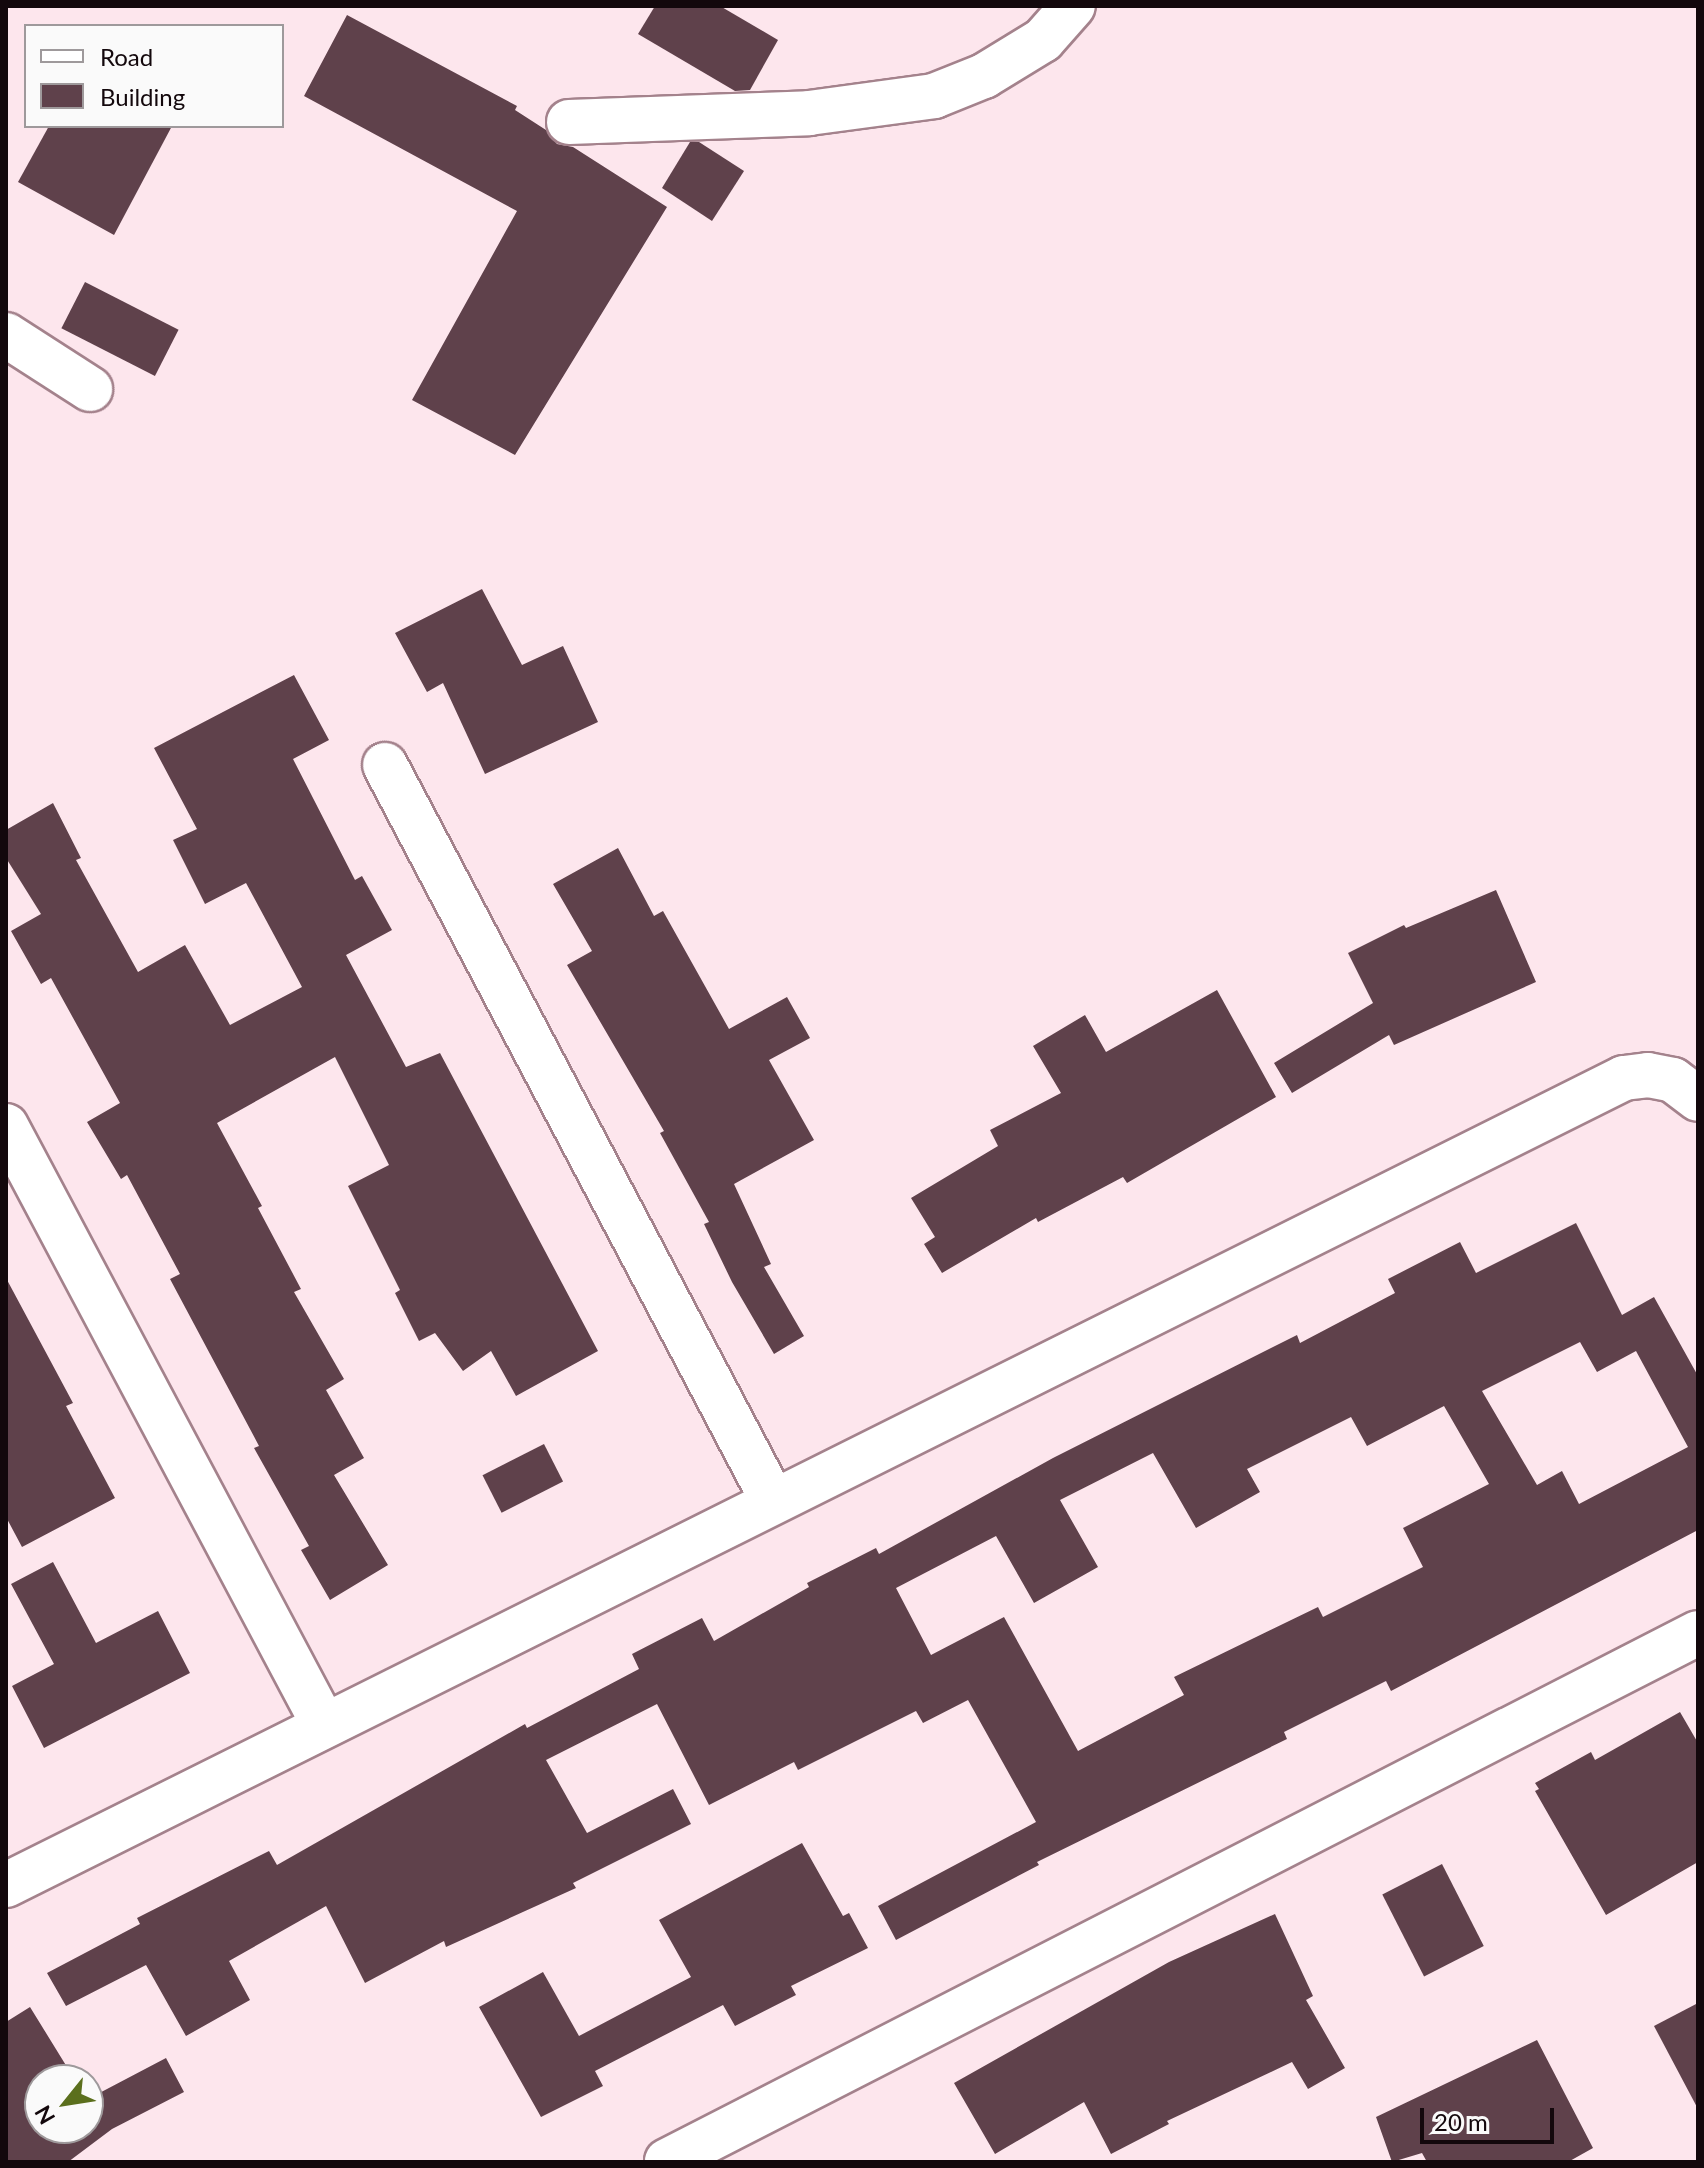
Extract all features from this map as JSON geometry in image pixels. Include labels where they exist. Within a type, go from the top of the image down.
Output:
[{"type":"street","points":[[569,122],[809,113],[934,96],[984,76],[1043,40],[1073,6]]},
{"type":"street","points":[[6,335],[90,389]]},
{"type":"street","points":[[385,765],[773,1501]]},
{"type":"street","points":[[6,1885],[1624,1078],[1648,1075],[1673,1080],[1698,1099]]},
{"type":"street","points":[[6,1126],[324,1725]]},
{"type":"street","points":[[667,2161],[1698,1633]]},
{"type":"building","points":[[655,6],[720,6],[778,40],[750,90],[735,91],[638,34]]},
{"type":"building","points":[[347,15],[517,106],[515,110],[546,130],[557,144],[573,147],[667,207],[515,455],[412,400],[517,211],[304,96]]},
{"type":"building","points":[[48,128],[171,128],[114,235],[18,182]]},
{"type":"building","points":[[690,142],[699,142],[744,171],[712,221],[662,188]]},
{"type":"building","points":[[85,282],[179,330],[155,376],[61,328]]},
{"type":"building","points":[[482,589],[522,665],[563,646],[598,722],[485,774],[443,683],[427,692],[395,633]]},
{"type":"building","points":[[294,675],[329,740],[293,759],[355,880],[362,876],[392,930],[346,955],[406,1067],[440,1053],[598,1351],[516,1396],[491,1351],[463,1371],[435,1333],[419,1341],[395,1293],[400,1290],[348,1186],[389,1165],[335,1057],[217,1123],[262,1206],[258,1208],[301,1289],[294,1292],[344,1379],[326,1390],[364,1458],[334,1475],[388,1565],[330,1600],[301,1550],[309,1546],[254,1448],[259,1446],[170,1279],[180,1274],[127,1175],[121,1179],[87,1122],[120,1103],[51,978],[41,984],[11,931],[41,914],[6,858],[6,830],[53,803],[81,858],[76,860],[138,972],[185,945],[230,1025],[302,987],[246,883],[205,904],[173,840],[197,829],[154,748]]},
{"type":"building","points":[[618,848],[654,916],[663,911],[729,1029],[787,997],[810,1038],[769,1060],[814,1140],[734,1184],[771,1264],[764,1267],[804,1336],[774,1354],[732,1282],[704,1224],[709,1222],[660,1133],[664,1131],[567,965],[592,951],[553,884]]},
{"type":"building","points":[[1496,890],[1536,982],[1394,1045],[1389,1035],[1292,1093],[1274,1063],[1373,1003],[1348,953],[1404,925],[1406,928]]},
{"type":"building","points":[[1217,990],[1276,1097],[1127,1183],[1123,1177],[1038,1222],[1036,1218],[942,1273],[924,1244],[935,1237],[911,1198],[998,1146],[990,1130],[1061,1093],[1033,1046],[1085,1015],[1106,1052]]},
{"type":"building","points":[[1576,1223],[1622,1315],[1654,1297],[1698,1376],[1698,1530],[1391,1691],[1386,1681],[1284,1732],[1287,1739],[1037,1862],[1039,1865],[896,1940],[878,1906],[1036,1822],[968,1700],[923,1723],[916,1711],[798,1770],[794,1762],[709,1805],[657,1704],[546,1760],[587,1833],[673,1789],[691,1824],[573,1883],[576,1888],[446,1947],[444,1941],[365,1983],[326,1906],[229,1961],[250,2000],[186,2036],[146,1965],[66,2006],[47,1973],[140,1924],[137,1918],[269,1851],[277,1865],[525,1724],[527,1728],[639,1669],[632,1654],[702,1618],[714,1641],[809,1587],[807,1583],[876,1548],[879,1554],[1053,1458],[1297,1335],[1300,1343],[1395,1293],[1388,1279],[1460,1242],[1476,1273]],"holes":[[[1580,1342],[1597,1372],[1636,1351],[1688,1447],[1579,1504],[1562,1471],[1537,1485],[1482,1391]],[[1444,1406],[1489,1484],[1403,1528],[1423,1567],[1323,1617],[1318,1607],[1174,1677],[1184,1695],[1078,1751],[1004,1617],[931,1655],[896,1588],[996,1536],[1034,1603],[1098,1567],[1060,1500],[1153,1453],[1196,1528],[1260,1492],[1247,1469],[1351,1417],[1367,1446]]]},
{"type":"building","points":[[6,1278],[73,1403],[66,1406],[115,1498],[22,1547],[6,1517]]},
{"type":"building","points":[[544,1444],[563,1481],[502,1513],[483,1475]]},
{"type":"building","points":[[53,1562],[96,1643],[158,1611],[190,1673],[44,1748],[12,1686],[54,1664],[11,1584]]},
{"type":"building","points":[[1680,1712],[1698,1743],[1698,1862],[1606,1915],[1535,1791],[1539,1789],[1535,1783],[1591,1752],[1595,1760]]},
{"type":"building","points":[[802,1843],[843,1916],[849,1913],[868,1948],[791,1986],[796,1995],[735,2026],[723,2005],[595,2071],[603,2086],[541,2117],[479,2007],[543,1972],[579,2036],[691,1977],[659,1920]]},
{"type":"building","points":[[1442,1864],[1484,1946],[1424,1976],[1382,1894]]},
{"type":"building","points":[[1275,1914],[1313,1996],[1306,2000],[1345,2068],[1308,2089],[1292,2062],[1167,2121],[1169,2124],[1111,2154],[1084,2102],[995,2154],[954,2083],[1169,1962]]},
{"type":"building","points":[[1698,2003],[1698,2109],[1654,2026]]},
{"type":"building","points":[[30,2007],[65,2064],[24,2064],[24,2144],[92,2144],[68,2162],[6,2162],[6,2022]]},
{"type":"building","points":[[1537,2040],[1593,2148],[1568,2162],[1427,2162],[1422,2153],[1392,2162],[1376,2117]]},
{"type":"building","points":[[166,2058],[184,2092],[104,2135],[104,2091]]}]
